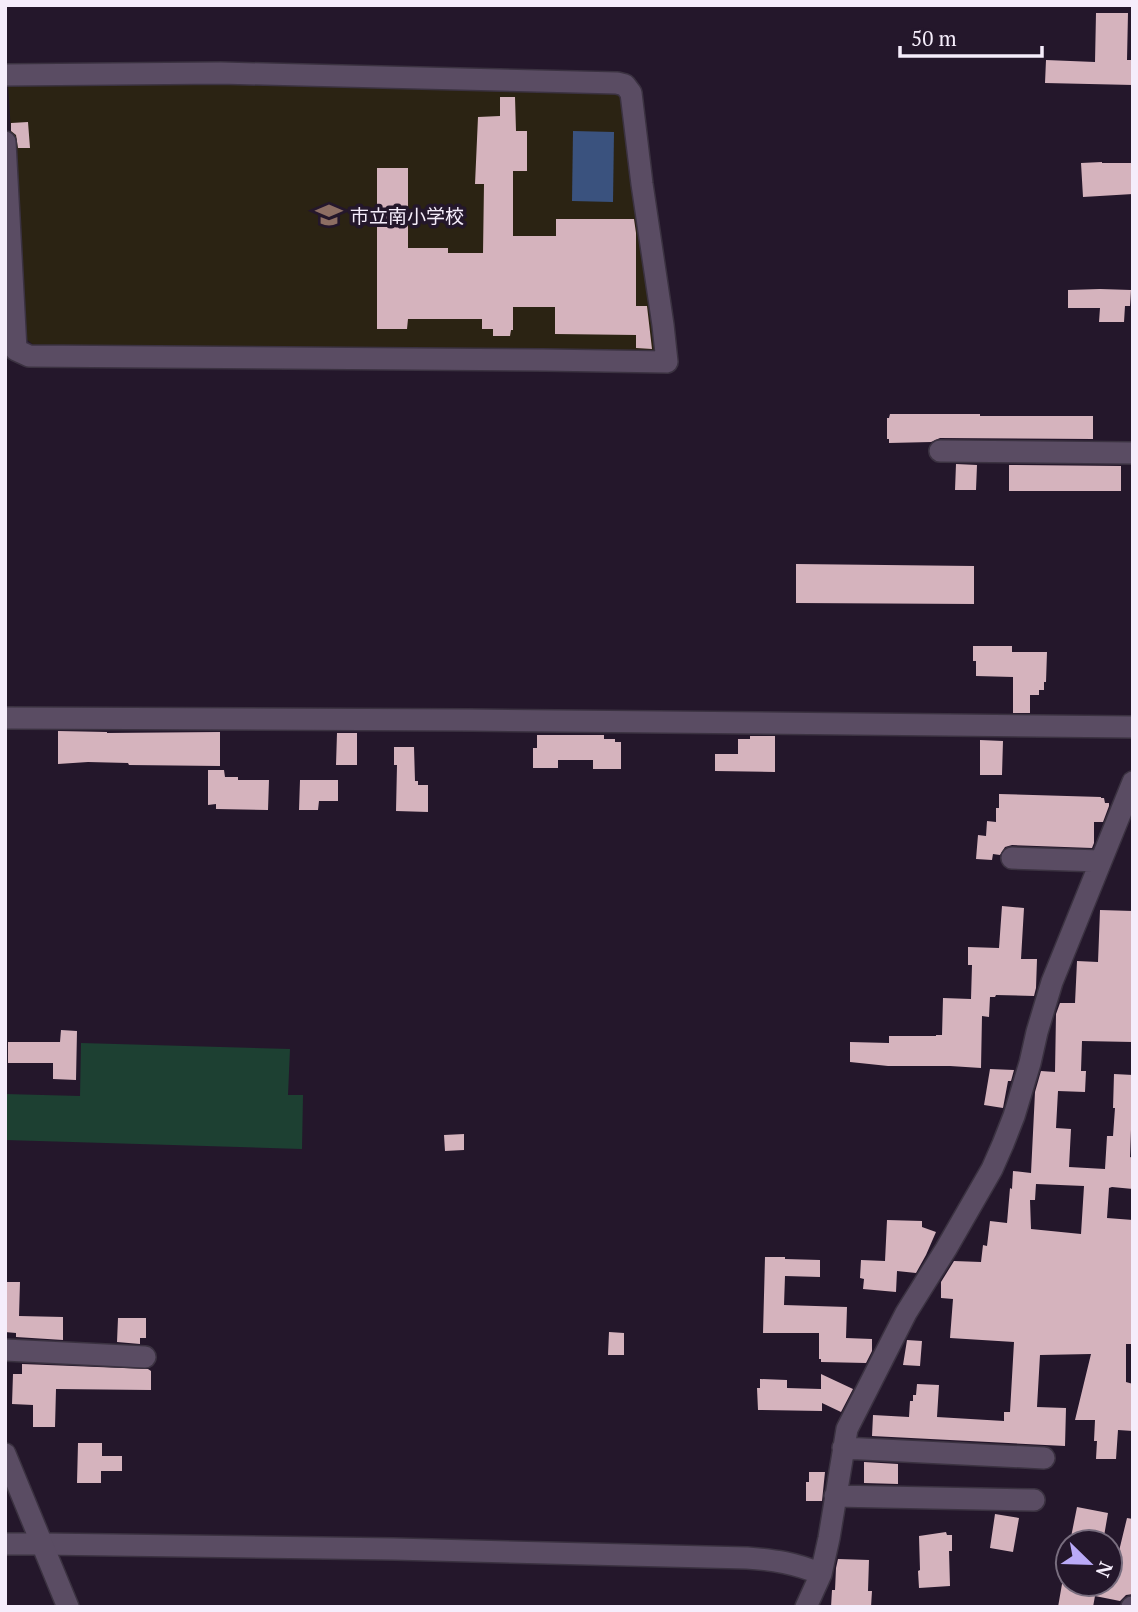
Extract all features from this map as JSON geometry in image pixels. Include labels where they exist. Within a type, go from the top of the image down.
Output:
[{"type":"street","points":[[5,75],[220,73],[625,85],[631,93],[667,362],[29,356],[16,350],[7,221],[5,142]]},
{"type":"street","points":[[940,451],[1133,453]]},
{"type":"street","points":[[5,718],[1133,727]]},
{"type":"street","points":[[806,1607],[821,1574],[847,1429],[906,1313],[992,1169],[1014,1116],[1052,982],[1133,782]]},
{"type":"street","points":[[1012,858],[1100,861]]},
{"type":"street","points":[[5,1350],[145,1357]]},
{"type":"street","points":[[843,1448],[1044,1458]]},
{"type":"street","points":[[5,1454],[68,1607]]},
{"type":"street","points":[[835,1496],[1034,1500]]},
{"type":"street","points":[[5,1544],[284,1547],[747,1558],[797,1564],[821,1574]]},
{"type":"shaded area","name":"市立南小学校","points":[[336,83],[626,94],[659,356],[38,349],[24,337],[8,84]]},
{"type":"green space","points":[[81,1043],[290,1049],[288,1095],[303,1095],[302,1149],[5,1140],[5,1094],[80,1096]]},
{"type":"water","points":[[573,131],[614,132],[613,202],[572,201]]},
{"type":"building","points":[[1096,13],[1128,13],[1127,60],[1133,60],[1133,85],[1045,83],[1046,60],[1095,62]]},
{"type":"building","points":[[500,97],[515,97],[516,131],[527,131],[527,171],[513,171],[513,236],[556,236],[556,219],[634,219],[636,306],[647,306],[652,349],[636,348],[636,335],[555,334],[555,307],[513,307],[513,330],[510,336],[493,336],[493,329],[482,329],[482,319],[408,319],[407,329],[377,329],[377,168],[408,168],[408,248],[448,248],[448,253],[483,253],[484,184],[475,184],[478,117],[500,116]]},
{"type":"building","points":[[28,122],[30,148],[18,148],[16,135],[11,131],[11,123]]},
{"type":"building","points":[[1081,163],[1133,163],[1133,194],[1083,197]]},
{"type":"building","points":[[1068,290],[1131,290],[1130,306],[1125,306],[1124,322],[1099,322],[1100,308],[1068,308]]},
{"type":"building","points":[[890,414],[1093,416],[1093,439],[940,438],[931,442],[889,443],[887,418]]},
{"type":"building","points":[[956,464],[977,465],[976,490],[955,490]]},
{"type":"building","points":[[1009,465],[1121,466],[1121,491],[1009,491]]},
{"type":"building","points":[[796,564],[974,566],[974,604],[796,603]]},
{"type":"building","points":[[973,646],[1012,646],[1012,652],[1047,652],[1044,690],[1039,690],[1039,695],[1030,695],[1030,713],[1013,713],[1013,677],[976,676]]},
{"type":"building","points":[[58,731],[220,732],[220,766],[88,762],[58,764]]},
{"type":"building","points":[[337,733],[357,733],[357,765],[336,765]]},
{"type":"building","points":[[537,735],[604,735],[604,739],[615,739],[615,742],[621,742],[621,769],[593,769],[593,760],[558,760],[558,768],[533,768],[533,748],[537,748]]},
{"type":"building","points":[[750,736],[775,736],[775,772],[715,771],[715,754],[738,754],[738,739],[750,739]]},
{"type":"building","points":[[980,740],[1003,741],[1002,775],[980,775]]},
{"type":"building","points":[[394,747],[414,747],[415,781],[418,781],[418,785],[428,785],[428,812],[396,811],[397,765],[394,765]]},
{"type":"building","points":[[208,770],[224,770],[225,777],[238,777],[238,780],[269,780],[268,810],[216,809],[216,804],[208,805]]},
{"type":"building","points":[[300,780],[338,780],[338,801],[319,801],[318,810],[299,810]]},
{"type":"building","points":[[999,794],[1101,797],[1109,806],[1103,822],[1094,822],[1092,848],[1012,845],[1005,847],[1000,855],[993,854],[992,860],[976,859],[978,835],[986,836],[987,821],[996,822]]},
{"type":"building","points":[[1002,906],[1024,908],[1021,959],[1037,959],[1036,988],[1034,996],[990,997],[989,1017],[982,1016],[981,1068],[888,1066],[850,1062],[850,1042],[889,1043],[889,1036],[942,1035],[943,998],[971,999],[972,965],[968,965],[968,947],[999,948]]},
{"type":"building","points":[[1100,910],[1133,911],[1133,1042],[1082,1041],[1081,1071],[1086,1071],[1085,1092],[1058,1091],[1056,1128],[1071,1129],[1069,1167],[1105,1169],[1107,1136],[1113,1136],[1114,1074],[1133,1075],[1130,1157],[1133,1158],[1133,1189],[1109,1188],[1107,1218],[1133,1220],[1133,1344],[1126,1344],[1126,1382],[1133,1384],[1133,1431],[1118,1430],[1116,1459],[1096,1459],[1095,1420],[1075,1420],[1091,1354],[1040,1355],[1037,1407],[1066,1408],[1065,1446],[872,1436],[873,1415],[909,1417],[910,1401],[913,1401],[913,1395],[916,1395],[917,1384],[939,1385],[937,1417],[1004,1421],[1004,1412],[1010,1412],[1014,1342],[950,1338],[953,1299],[941,1298],[941,1282],[954,1261],[981,1262],[983,1245],[987,1246],[990,1221],[1007,1223],[1013,1171],[1031,1173],[1035,1092],[1041,1071],[1055,1072],[1056,1014],[1060,1003],[1075,1003],[1077,961],[1098,962]],"holes":[[[1036,1184],[1084,1186],[1081,1234],[1031,1229],[1030,1200],[1035,1200]]]},
{"type":"building","points":[[61,1030],[77,1031],[76,1080],[53,1079],[53,1063],[8,1063],[8,1042],[60,1042]]},
{"type":"building","points":[[990,1069],[1014,1070],[1011,1081],[1008,1081],[1003,1108],[984,1105]]},
{"type":"building","points":[[464,1134],[464,1150],[445,1151],[444,1135]]},
{"type":"building","points":[[887,1220],[922,1221],[922,1227],[936,1232],[916,1273],[897,1271],[896,1292],[863,1289],[864,1279],[860,1278],[861,1260],[885,1261]]},
{"type":"building","points":[[765,1257],[820,1260],[820,1277],[785,1276],[784,1305],[847,1307],[846,1338],[872,1339],[872,1351],[866,1363],[821,1362],[819,1333],[763,1333]]},
{"type":"building","points":[[5,1282],[20,1282],[19,1316],[63,1317],[63,1340],[16,1337],[16,1333],[5,1332]]},
{"type":"building","points":[[118,1318],[146,1318],[146,1338],[140,1338],[140,1344],[117,1342]]},
{"type":"building","points":[[609,1332],[624,1333],[624,1355],[608,1355]]},
{"type":"building","points":[[907,1340],[922,1341],[920,1366],[903,1365]]},
{"type":"building","points":[[22,1364],[148,1369],[151,1371],[151,1390],[56,1389],[55,1427],[33,1427],[33,1405],[12,1404],[13,1374],[22,1374]]},
{"type":"building","points":[[821,1374],[853,1389],[841,1412],[822,1403],[822,1411],[758,1410],[757,1388],[760,1388],[760,1379],[787,1380],[787,1388],[821,1389]]},
{"type":"building","points":[[78,1443],[102,1443],[102,1456],[122,1456],[122,1471],[101,1471],[101,1483],[77,1483]]},
{"type":"building","points":[[864,1462],[898,1464],[898,1484],[864,1483]]},
{"type":"building","points":[[809,1472],[825,1472],[822,1501],[806,1501]]},
{"type":"building","points":[[1077,1507],[1108,1513],[1105,1528],[1073,1528]]},
{"type":"building","points":[[995,1514],[1019,1518],[1013,1552],[990,1548]]},
{"type":"building","points":[[1127,1518],[1133,1519],[1133,1594],[1124,1597],[1124,1530]]},
{"type":"building","points":[[946,1532],[947,1535],[952,1535],[952,1551],[949,1551],[950,1586],[919,1588],[919,1536]]},
{"type":"building","points":[[838,1559],[869,1560],[868,1591],[872,1591],[871,1607],[831,1607]]},
{"type":"building","points":[[1060,1598],[1095,1598],[1093,1607],[1058,1607]]},
{"type":"place","name":"市立南小学校","points":[[329,215]]}]
